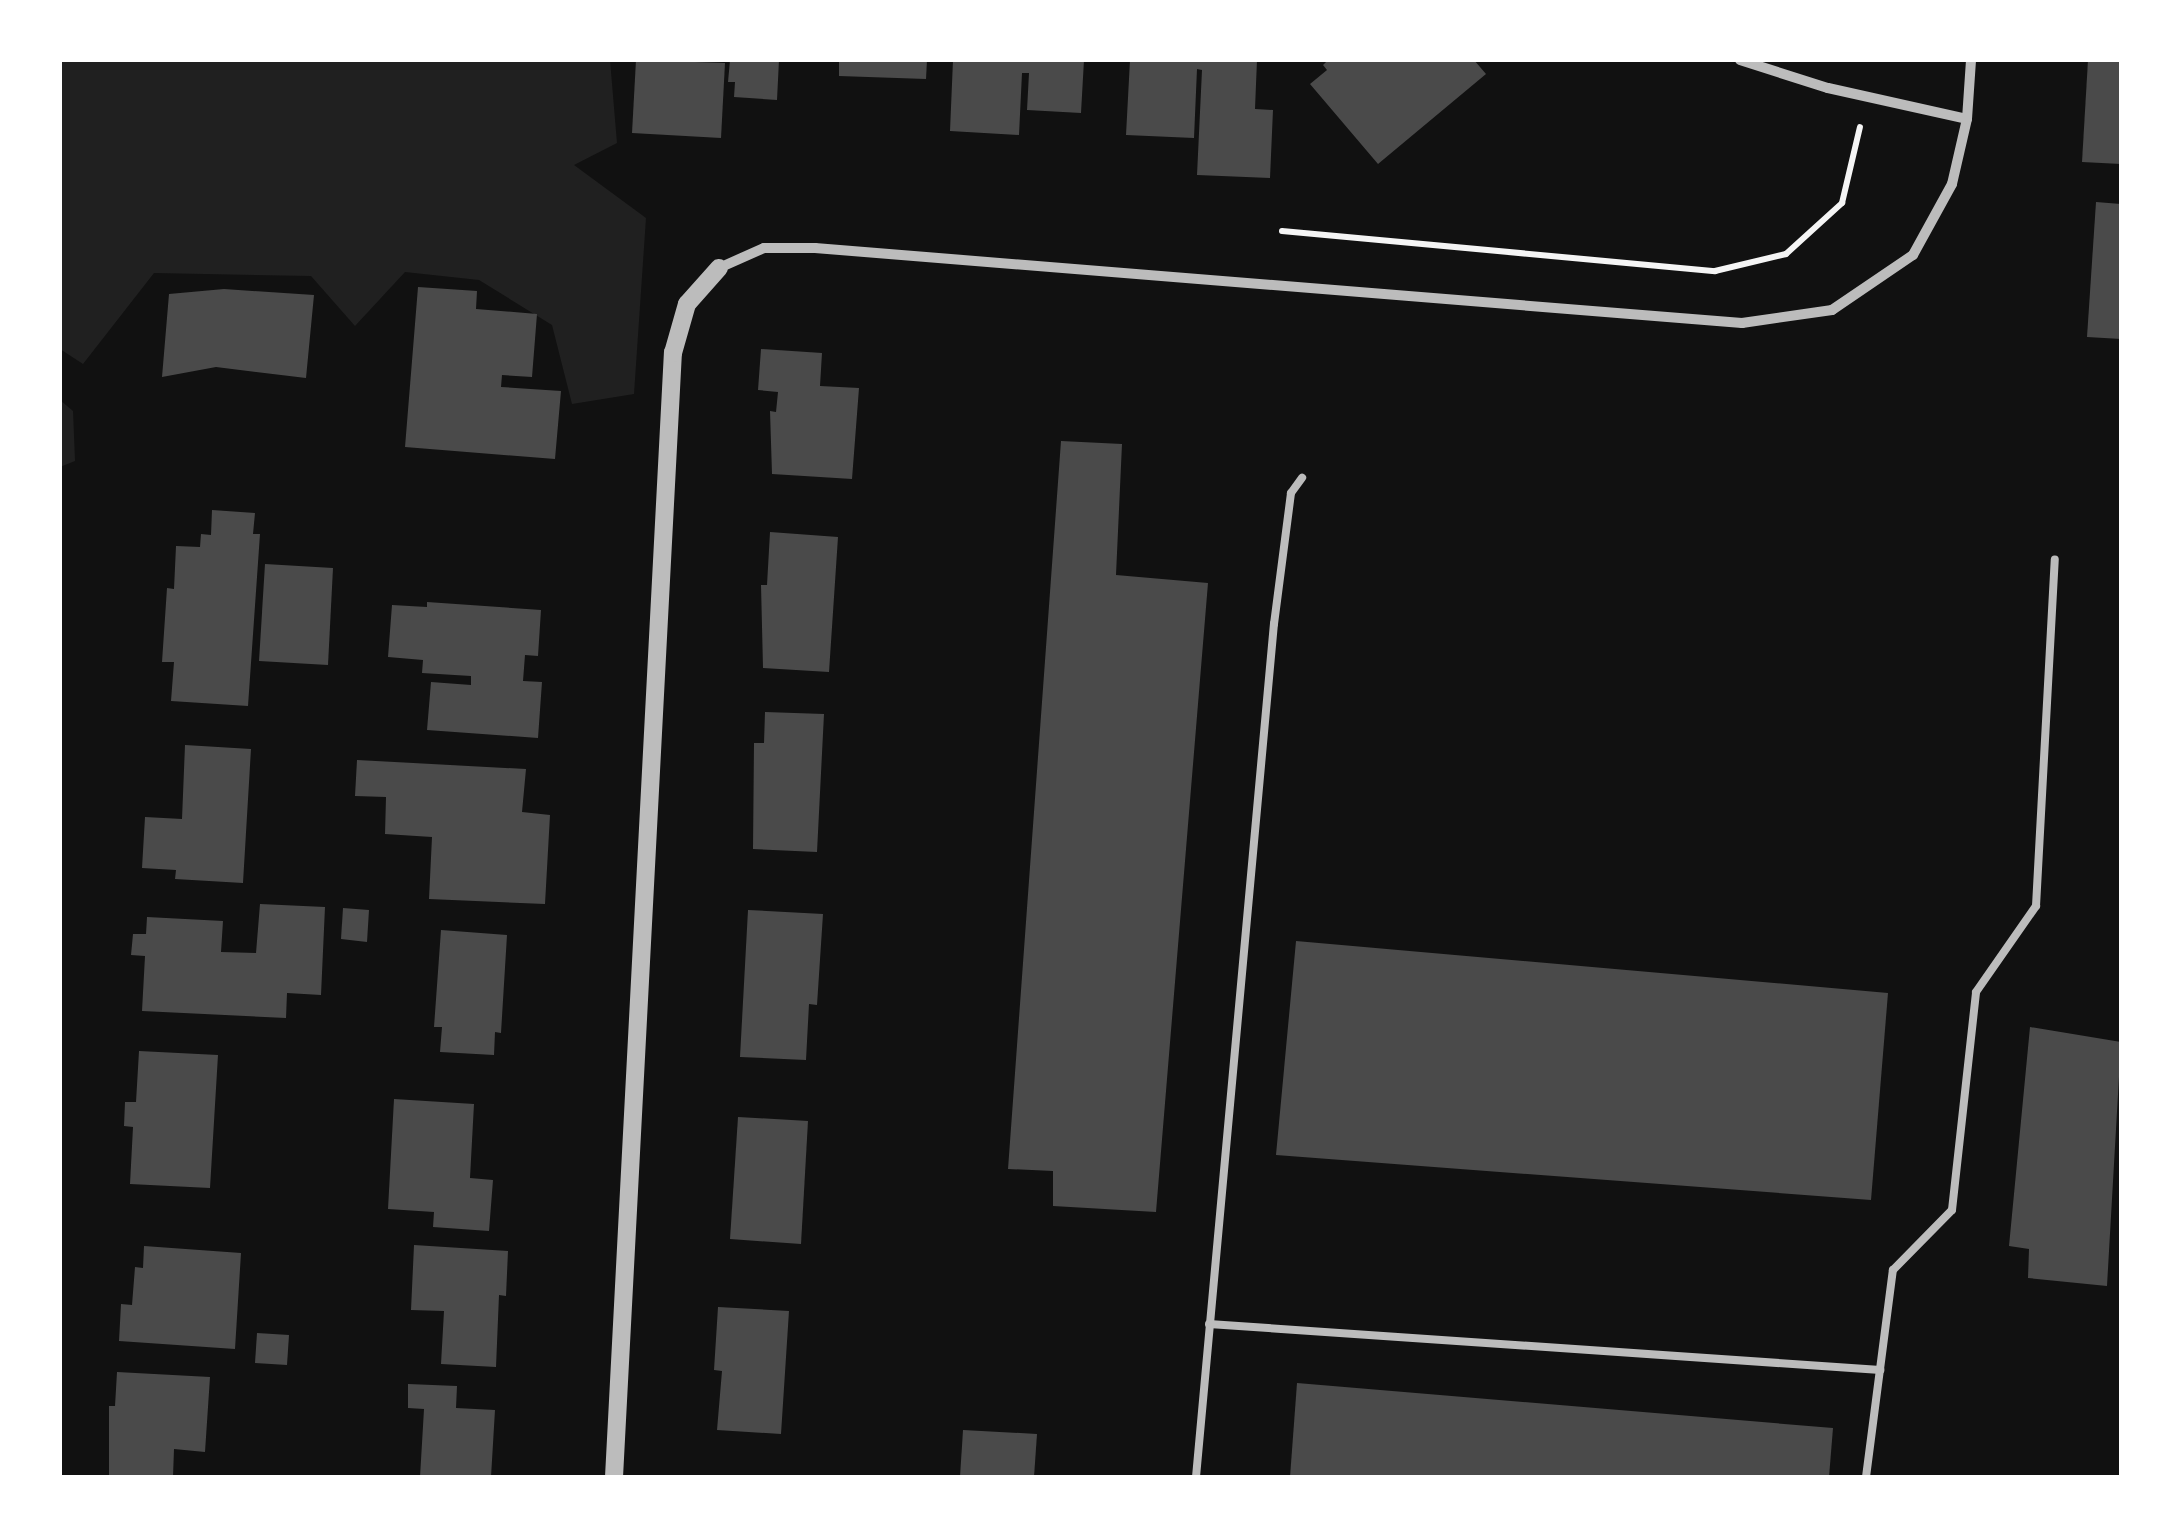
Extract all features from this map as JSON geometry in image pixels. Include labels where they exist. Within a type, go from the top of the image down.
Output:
[{"type":"street","points":[[1740,60],[1868,97],[1968,119]]},
{"type":"street","points":[[614,1477],[672,353],[687,304],[720,268],[764,248],[815,248],[1742,324],[1832,310],[1914,255],[1952,184],[1968,119],[1971,60]]},
{"type":"lane","points":[[1196,1477],[1274,624],[1291,494],[1302,478]]},
{"type":"lane","points":[[1866,1477],[1893,1270],[1952,1210],[1976,992],[2036,906],[2055,560]]},
{"type":"lane","points":[[1209,1324],[1880,1370]]},
{"type":"path","points":[[1282,231],[1715,271],[1786,254],[1842,203],[1868,97]]},
{"type":"shaded area","points":[[60,60],[610,60],[617,143],[574,165],[646,218],[634,394],[572,404],[552,325],[479,280],[405,272],[355,326],[311,276],[154,273],[83,364],[60,349]]},
{"type":"shaded area","points":[[60,400],[73,411],[75,461],[60,467]]},
{"type":"building","points":[[636,60],[725,63],[721,138],[632,133]]},
{"type":"building","points":[[730,60],[779,60],[777,100],[734,97],[735,82],[728,82]]},
{"type":"building","points":[[839,60],[927,60],[926,79],[839,76]]},
{"type":"building","points":[[953,60],[1084,60],[1081,113],[1027,110],[1029,73],[1022,73],[1019,135],[950,131]]},
{"type":"building","points":[[1130,60],[1257,60],[1255,109],[1273,110],[1270,178],[1197,175],[1202,70],[1197,69],[1194,138],[1126,135]]},
{"type":"building","points":[[1328,60],[1474,60],[1486,74],[1378,164],[1310,84],[1327,70],[1323,65]]},
{"type":"building","points":[[2088,60],[2121,60],[2121,164],[2082,162]]},
{"type":"building","points":[[2096,202],[2121,204],[2121,339],[2087,337]]},
{"type":"building","points":[[418,287],[477,291],[476,309],[537,314],[532,377],[502,375],[501,387],[561,391],[555,459],[405,447]]},
{"type":"building","points":[[224,289],[314,295],[306,378],[216,367],[162,377],[169,294]]},
{"type":"building","points":[[761,349],[822,353],[820,386],[859,388],[852,479],[772,474],[770,411],[776,412],[778,392],[758,390]]},
{"type":"building","points":[[1061,441],[1122,444],[1116,575],[1208,583],[1156,1212],[1053,1206],[1053,1171],[1008,1169]]},
{"type":"building","points":[[212,510],[255,513],[253,534],[260,534],[248,706],[171,701],[174,662],[162,662],[167,588],[174,589],[176,546],[200,547],[201,534],[211,535]]},
{"type":"building","points":[[770,532],[838,537],[829,672],[763,668],[761,585],[767,585]]},
{"type":"building","points":[[265,564],[333,568],[328,665],[259,661]]},
{"type":"building","points":[[427,602],[541,610],[538,656],[525,655],[523,681],[542,682],[538,738],[427,730],[431,682],[471,685],[471,676],[422,673],[423,660],[388,657],[392,605],[427,607]]},
{"type":"building","points":[[765,712],[824,714],[817,852],[753,849],[754,743],[764,743]]},
{"type":"building","points":[[185,745],[251,749],[243,883],[175,879],[176,870],[142,868],[145,817],[182,819]]},
{"type":"building","points":[[357,760],[526,769],[522,812],[550,815],[545,904],[429,899],[432,837],[385,834],[386,797],[355,796]]},
{"type":"building","points":[[260,904],[325,907],[321,995],[287,993],[286,1018],[142,1011],[145,956],[131,955],[133,934],[146,934],[147,917],[223,921],[221,952],[256,953]]},
{"type":"building","points":[[343,908],[369,910],[367,942],[341,939]]},
{"type":"building","points":[[748,910],[823,914],[817,1005],[809,1004],[806,1060],[740,1057]]},
{"type":"building","points":[[441,930],[507,935],[501,1033],[495,1032],[494,1055],[440,1052],[442,1027],[434,1027]]},
{"type":"building","points":[[1296,941],[1888,993],[1871,1200],[1276,1155]]},
{"type":"building","points":[[2030,1027],[2121,1042],[2107,1286],[2028,1278],[2029,1249],[2009,1246]]},
{"type":"building","points":[[139,1051],[218,1055],[210,1188],[130,1184],[133,1127],[124,1126],[125,1102],[136,1102]]},
{"type":"building","points":[[394,1099],[474,1104],[470,1178],[493,1180],[489,1231],[433,1227],[434,1212],[388,1209]]},
{"type":"building","points":[[738,1117],[808,1121],[801,1244],[730,1239]]},
{"type":"building","points":[[414,1245],[508,1251],[506,1296],[499,1295],[496,1367],[441,1364],[444,1311],[411,1310]]},
{"type":"building","points":[[144,1246],[241,1253],[235,1349],[119,1341],[121,1304],[132,1305],[135,1267],[143,1268]]},
{"type":"building","points":[[718,1307],[789,1311],[781,1434],[717,1430],[722,1371],[714,1370]]},
{"type":"building","points":[[257,1333],[289,1335],[287,1365],[255,1363]]},
{"type":"building","points":[[117,1372],[210,1377],[205,1452],[174,1449],[173,1477],[109,1477],[109,1406],[115,1406]]},
{"type":"building","points":[[1297,1383],[1833,1428],[1829,1477],[1290,1477]]},
{"type":"building","points":[[408,1384],[457,1386],[456,1408],[495,1410],[491,1477],[420,1477],[424,1409],[408,1408]]},
{"type":"building","points":[[963,1430],[1037,1434],[1034,1477],[960,1477]]}]
